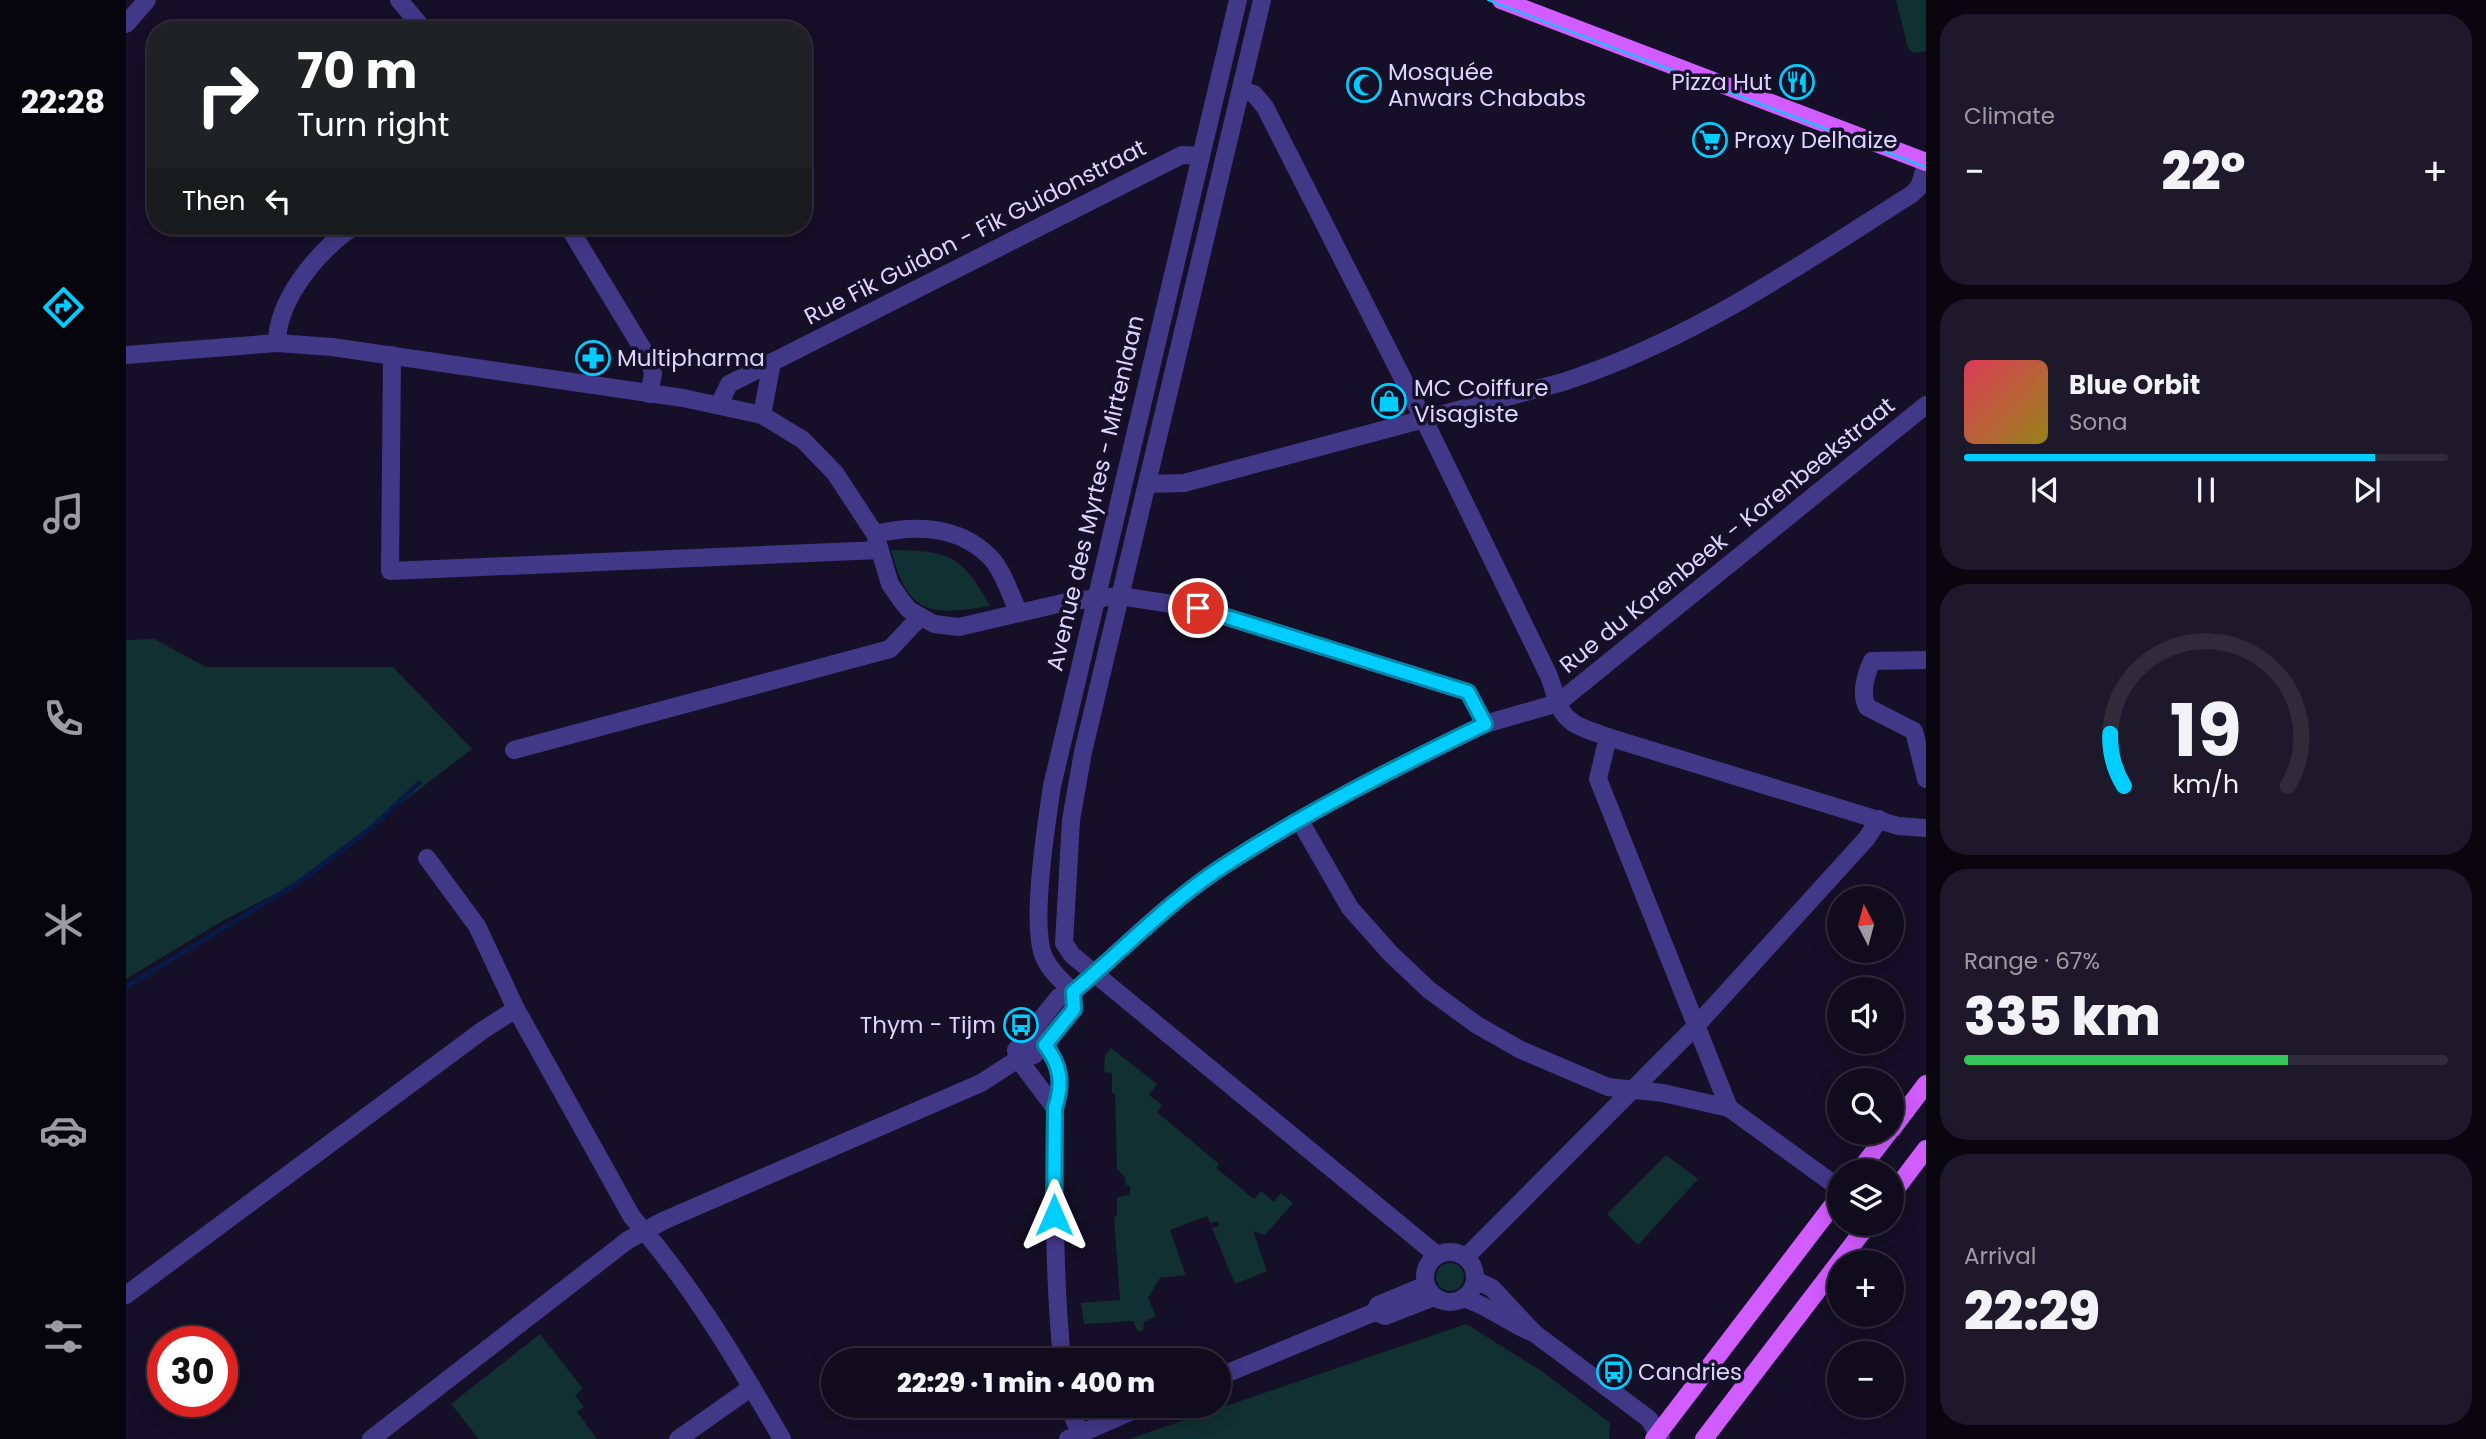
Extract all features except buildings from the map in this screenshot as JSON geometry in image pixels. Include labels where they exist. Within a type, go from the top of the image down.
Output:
[{"type":"main road","points":[[1502,0],[1926,163]]},
{"type":"main road","points":[[1904,1112],[1926,1084]]},
{"type":"main road","points":[[1868,1159],[1879,1145]]},
{"type":"main road","points":[[1904,1178],[1926,1149]]},
{"type":"main road","points":[[1658,1437],[1827,1213]]},
{"type":"main road","points":[[1704,1439],[1859,1236]]},
{"type":"street","points":[[126,24],[147,0]]},
{"type":"street","points":[[399,0],[416,21]]},
{"type":"street","name":"Avenue des Myrtes - Mirtenlaan","points":[[1073,992],[1045,960],[1040,947],[1041,897],[1052,786],[1238,0]]},
{"type":"street","name":"Avenue des Myrtes - Mirtenlaan","points":[[1262,0],[1076,790],[1066,883],[1064,943],[1067,950],[1437,1255]]},
{"type":"street","points":[[1242,90],[1254,94],[1265,107],[1424,420],[1549,676],[1563,717],[1576,726],[1608,737],[1898,826],[1926,828]]},
{"type":"street","name":"Rue Fik Guidon - Fik Guidonstraat","points":[[719,405],[729,384],[1182,155],[1201,156]]},
{"type":"street","points":[[1147,484],[1184,483],[1585,375],[1690,330],[1732,307],[1912,194],[1919,187],[1926,163]]},
{"type":"street","points":[[277,343],[281,313],[300,282],[319,258],[344,235]]},
{"type":"street","points":[[573,235],[650,361],[653,374],[649,394]]},
{"type":"street","points":[[126,355],[277,343],[392,355],[719,405],[762,415],[781,424],[820,455],[878,542],[890,584],[901,600],[920,617],[934,624],[959,627],[1095,598],[1120,596],[1198,608],[1468,692],[1485,724]]},
{"type":"street","points":[[392,355],[390,572],[878,542],[899,528],[927,527],[964,540],[989,555],[1019,613]]},
{"type":"street","points":[[762,415],[772,362]]},
{"type":"street","name":"Rue du Korenbeek - Korenbeekstraat","points":[[1558,704],[1926,405]]},
{"type":"street","points":[[514,750],[890,649],[920,617]]},
{"type":"street","points":[[1926,660],[1872,661],[1866,674],[1864,700],[1867,706],[1914,731],[1926,779]]},
{"type":"street","points":[[370,1439],[617,1248],[644,1231],[981,1083],[1020,1050],[1059,997],[1073,992],[1194,887],[1228,863],[1395,768],[1485,724],[1558,704]]},
{"type":"street","points":[[1608,737],[1598,779],[1729,1108]]},
{"type":"street","points":[[1466,1257],[1695,1027],[1867,838],[1879,819]]},
{"type":"street","points":[[1300,821],[1350,908],[1390,953],[1429,990],[1477,1025],[1521,1050],[1608,1087],[1662,1093],[1729,1108],[1827,1179]]},
{"type":"street","points":[[427,858],[477,926],[516,1009],[632,1217],[752,1387],[782,1439]]},
{"type":"street","points":[[1020,1050],[1045,1045],[1074,1009],[1073,992]]},
{"type":"street","points":[[126,1295],[483,1030],[516,1009]]},
{"type":"street","points":[[1045,1045],[1060,1066],[1060,1093],[1055,1108],[1055,1282],[1061,1348]]},
{"type":"street","points":[[1020,1050],[1055,1108]]},
{"type":"street","points":[[1430,1291],[1426,1268],[1437,1255],[1452,1251],[1466,1257],[1474,1267],[1475,1280],[1463,1298]]},
{"type":"street","points":[[1475,1280],[1492,1289],[1534,1333],[1649,1419],[1658,1437]]},
{"type":"street","points":[[1430,1291],[1449,1302],[1463,1298],[1480,1303],[1508,1323],[1534,1333]]},
{"type":"street","points":[[1231,1372],[1375,1312],[1385,1316],[1430,1291]]},
{"type":"street","points":[[678,1439],[752,1387]]},
{"type":"street","points":[[1071,1418],[1074,1436],[1116,1418]]},
{"type":"green space","points":[[1896,0],[1926,0],[1926,51],[1913,53],[1908,48]]},
{"type":"green space","points":[[891,550],[927,552],[951,559],[970,575],[990,606],[951,611],[924,606],[905,588]]},
{"type":"green space","points":[[154,639],[206,667],[393,667],[472,749],[297,883],[224,920],[126,979],[126,640]]},
{"type":"green space","points":[[1111,1048],[1157,1084],[1149,1095],[1162,1105],[1157,1112],[1219,1164],[1216,1168],[1254,1199],[1261,1191],[1274,1202],[1281,1193],[1293,1203],[1265,1235],[1253,1231],[1267,1271],[1235,1284],[1212,1228],[1219,1226],[1218,1221],[1210,1223],[1207,1216],[1170,1230],[1186,1275],[1160,1278],[1148,1298],[1156,1316],[1144,1322],[1143,1330],[1138,1332],[1133,1321],[1084,1324],[1081,1303],[1120,1300],[1114,1217],[1117,1216],[1117,1197],[1130,1195],[1130,1186],[1126,1185],[1125,1177],[1117,1169],[1115,1093],[1112,1093],[1112,1073],[1104,1072],[1105,1055]]},
{"type":"green space","points":[[1666,1155],[1698,1179],[1638,1245],[1607,1214]]},
{"type":"green space","points":[[1450,1263],[1460,1267],[1464,1277],[1460,1287],[1450,1291],[1440,1287],[1436,1277],[1440,1267]]},
{"type":"green space","points":[[1466,1324],[1543,1372],[1610,1423],[1609,1439],[1129,1439],[1191,1418],[1231,1418],[1231,1404]]},
{"type":"green space","points":[[540,1334],[583,1389],[575,1395],[584,1407],[577,1412],[597,1439],[479,1439],[451,1404]]},
{"type":"waterway","points":[[126,987],[298,883],[370,829],[419,783]]},
{"type":"tram line","points":[[1488,0],[1926,167]]},
{"type":"place","name":"Pizza Hut","points":[[1797,82]]},
{"type":"place","name":"Mosquée Anwars Chababs","points":[[1364,85]]},
{"type":"place","name":"Proxy Delhaize","points":[[1710,140]]},
{"type":"place","name":"Multipharma","points":[[593,358]]},
{"type":"place","name":"MC Coiffure Visagiste","points":[[1389,401]]},
{"type":"place","name":"Thym - Tijm","points":[[1021,1025]]},
{"type":"place","name":"Candries","points":[[1614,1372]]},
{"type":"route","points":[[1054,1215],[1055,1108],[1060,1093],[1060,1066],[1045,1045],[1074,1009],[1073,992],[1154,919],[1228,863],[1395,768],[1485,724],[1468,692],[1198,608]]}]
